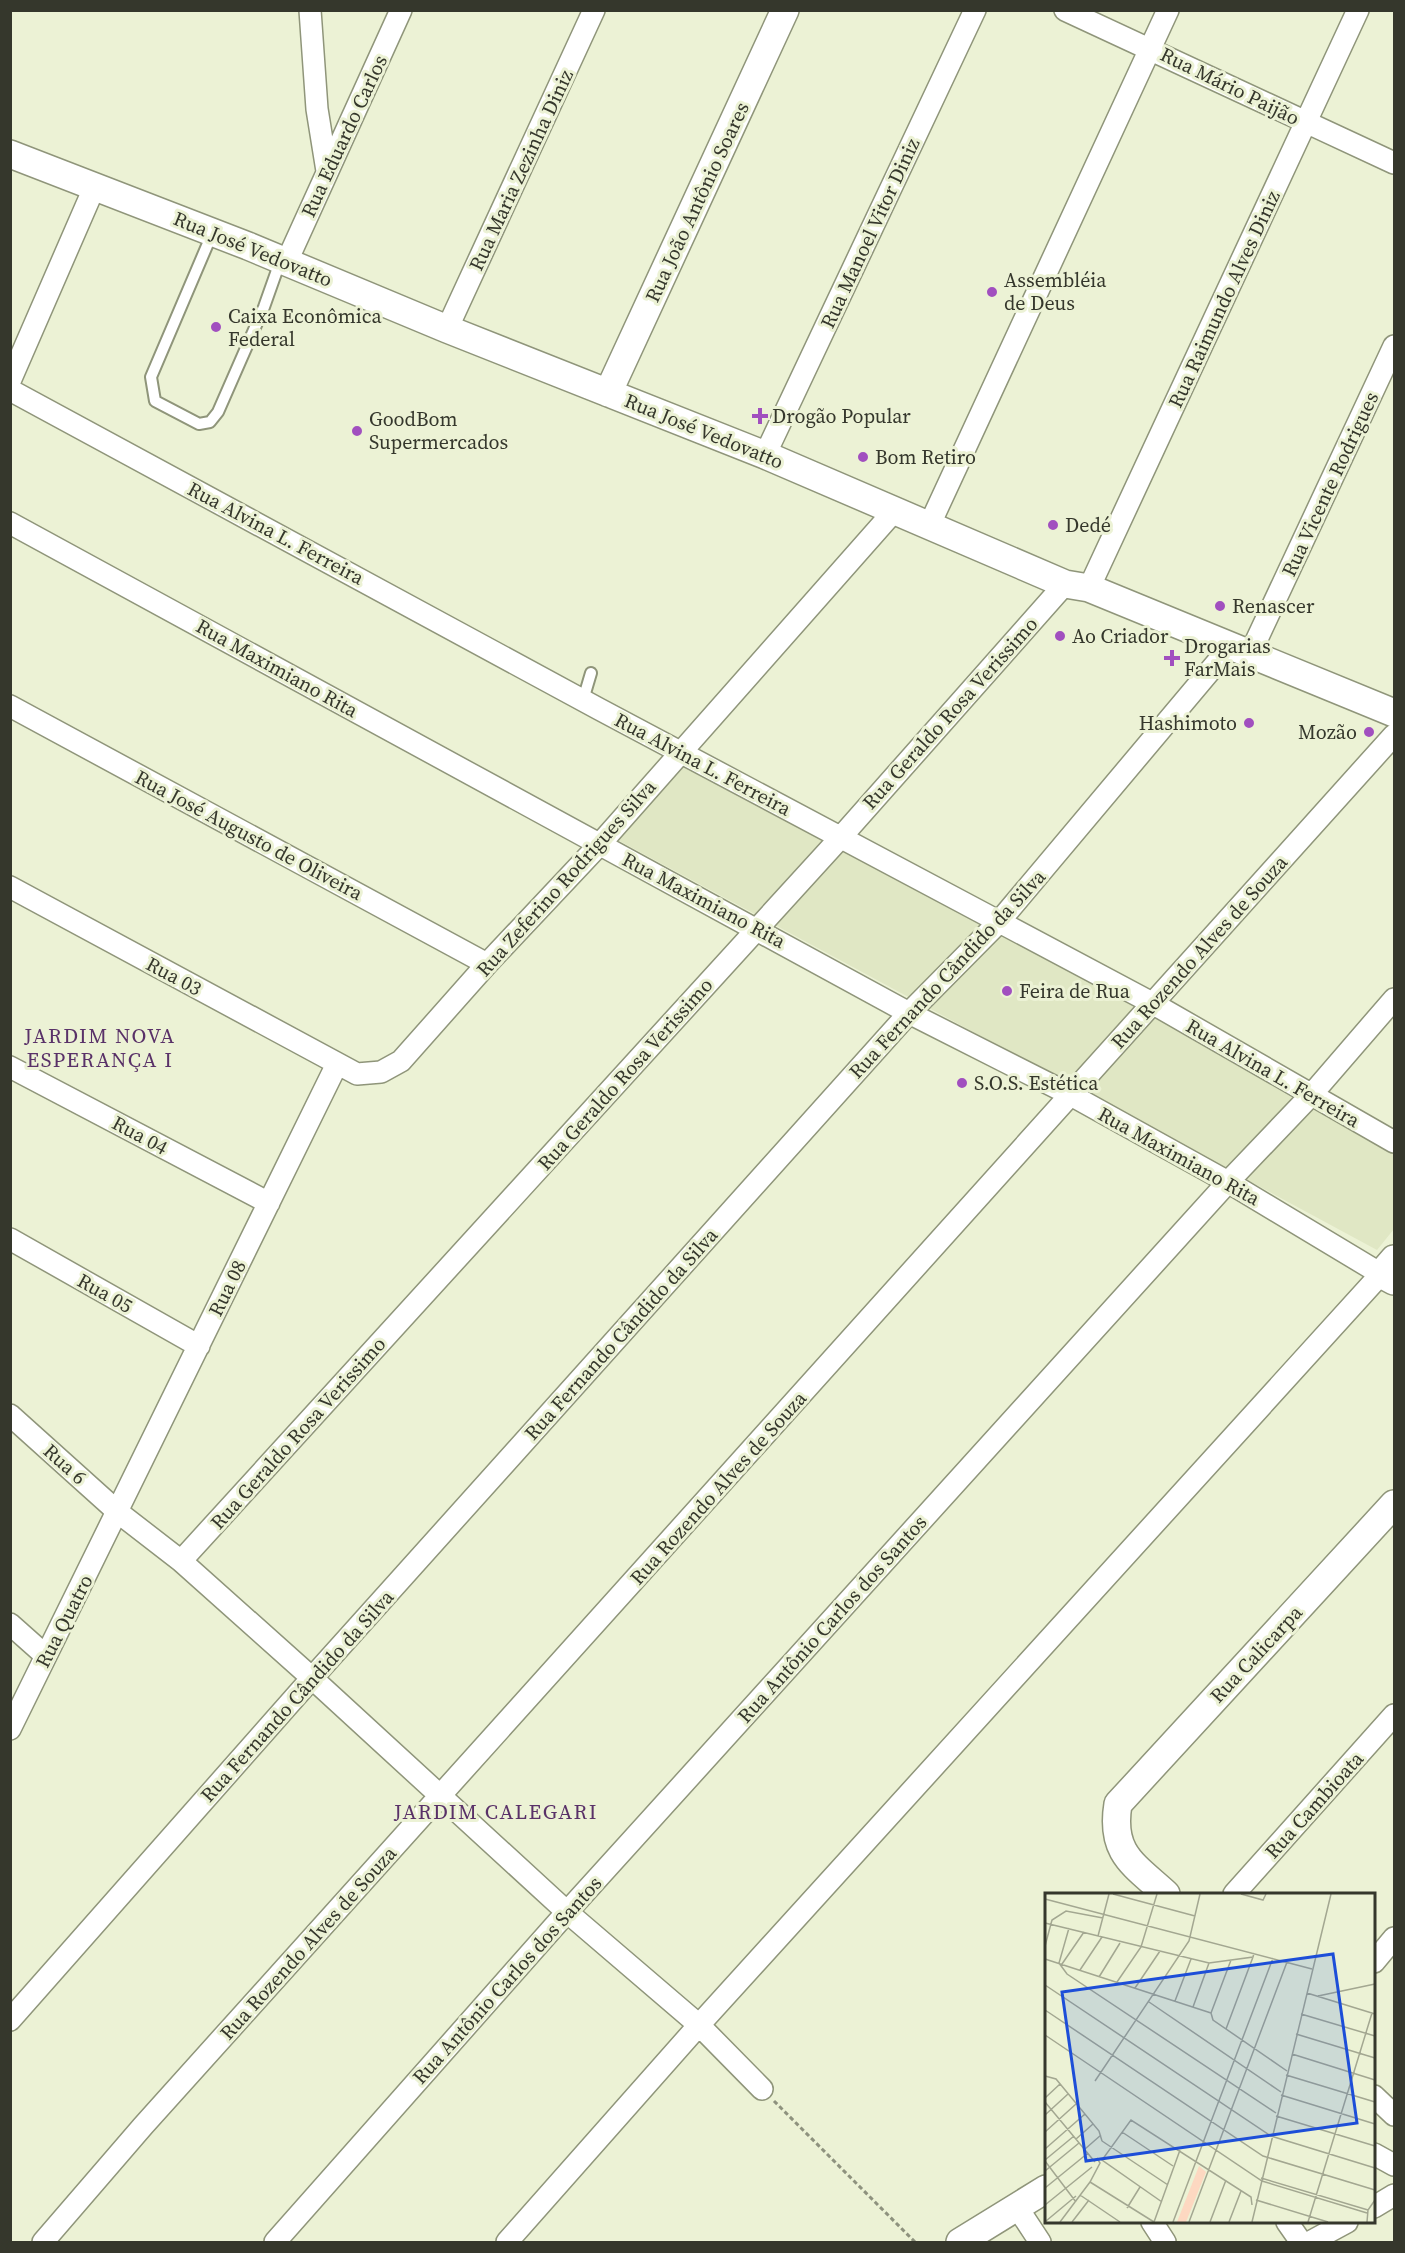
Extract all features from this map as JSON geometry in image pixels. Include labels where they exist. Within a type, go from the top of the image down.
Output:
[{"type":"street","points":[[310,10],[317,109],[327,171]]},
{"type":"street","name":"Rua Eduardo Carlos","points":[[284,260],[401,10]]},
{"type":"street","name":"Rua Maria Zezinha Diniz","points":[[447,329],[594,10]]},
{"type":"street","name":"Rua João Antônio Soares","points":[[608,393],[785,10]]},
{"type":"street","name":"Rua Manoel Vitor Diniz","points":[[765,455],[975,10]]},
{"type":"street","name":"Rua Mário Paijão","points":[[1065,10],[1395,163]]},
{"type":"street","points":[[929,526],[1168,10]]},
{"type":"street","name":"Rua Raimundo Alves Diniz","points":[[1077,586],[1306,123],[1358,10]]},
{"type":"street","name":"Rua José Vedovatto","points":[[10,154],[284,260],[447,329],[765,455],[929,526],[1395,713]]},
{"type":"street","points":[[10,381],[94,188]]},
{"type":"street","name":"Rua Vicente Rodrigues","points":[[1240,651],[1395,346]]},
{"type":"street","name":"Rua Alvina L. Ferreira","points":[[10,390],[998,923],[1152,1003],[1395,1142]]},
{"type":"street","name":"Rua Zeferino Rodrigues Silva","points":[[337,1064],[357,1074],[381,1072],[400,1061],[600,844],[895,510]]},
{"type":"street","name":"Rua Maximiano Rita","points":[[10,523],[757,928],[909,1013],[1071,1095],[1390,1271]]},
{"type":"street","name":"Rua Geraldo Rosa Verissimo","points":[[181,1561],[757,928],[1077,586]]},
{"type":"street","name":"Rua Fernando Cândido da Silva","points":[[10,2020],[312,1678],[909,1013],[998,923],[1240,651]]},
{"type":"street","name":"Rua José Augusto de Oliveira","points":[[10,706],[487,964]]},
{"type":"street","name":"Rua Rozendo Alves de Souza","points":[[43,2242],[143,2126],[1395,735]]},
{"type":"street","name":"Rua 03","points":[[10,887],[337,1064]]},
{"type":"street","name":"Rua Antônio Carlos dos Santos","points":[[275,2242],[567,1912],[1227,1182],[1312,1094],[1395,999]]},
{"type":"street","name":"Rua 08","points":[[119,1513],[337,1064]]},
{"type":"street","name":"Rua 04","points":[[10,1067],[269,1203]]},
{"type":"street","name":"Rua 05","points":[[10,1239],[199,1346]]},
{"type":"street","points":[[507,2242],[699,2025],[1390,1271]]},
{"type":"street","name":"Rua 6","points":[[10,1415],[119,1513],[181,1561],[312,1678],[567,1912],[699,2025],[762,2089]]},
{"type":"street","name":"Rua Calicarpa","points":[[1165,1893],[1125,1857],[1118,1842],[1115,1825],[1118,1804],[1395,1504]]},
{"type":"street","name":"Rua Quatro","points":[[10,1729],[119,1513]]},
{"type":"street","points":[[10,1624],[46,1656]]},
{"type":"street","name":"Rua Cambioata","points":[[1235,1893],[1395,1714]]},
{"type":"street","points":[[1375,1961],[1395,1938]]},
{"type":"street","points":[[1375,2097],[1395,2115]]},
{"type":"street","points":[[960,2242],[1045,2190]]},
{"type":"street","points":[[1375,2206],[1395,2195]]},
{"type":"street","points":[[1017,2207],[1040,2242]]},
{"type":"street","points":[[1153,2223],[1165,2242]]},
{"type":"street","points":[[1288,2223],[1301,2242]]},
{"type":"street","points":[[1310,2242],[1344,2230]]},
{"type":"lane","points":[[213,232],[151,377],[155,401],[199,424],[210,422],[218,412],[284,260]]},
{"type":"lane","points":[[583,700],[591,673]]},
{"type":"path","points":[[762,2089],[915,2242]]},
{"type":"shaded area","name":"Feira de Rua","points":[[686,755],[1394,1143],[1394,1229],[1377,1250],[614,838]]},
{"type":"place","name":"Assembléia de Deus","points":[[992,292]]},
{"type":"place","name":"Caixa Econômica Federal","points":[[216,327]]},
{"type":"place","name":"Drogão Popular","points":[[760,416]]},
{"type":"place","name":"GoodBom Supermercados","points":[[357,431]]},
{"type":"place","name":"Bom Retiro","points":[[863,457]]},
{"type":"place","name":"Dedé","points":[[1053,525]]},
{"type":"place","name":"Renascer","points":[[1220,606]]},
{"type":"place","name":"Ao Criador","points":[[1060,636]]},
{"type":"place","name":"Drogarias FarMais","points":[[1172,658]]},
{"type":"place","name":"Hashimoto","points":[[1249,723]]},
{"type":"place","name":"Mozão","points":[[1369,732]]},
{"type":"place","name":"Feira de Rua","points":[[1007,991]]},
{"type":"place","name":"S.O.S. Estética","points":[[962,1083]]},
{"type":"district","name":"JARDIM NOVA ESPERANÇA I","points":[[100,1047]]},
{"type":"district","name":"JARDIM CALEGARI","points":[[496,1811]]}]
